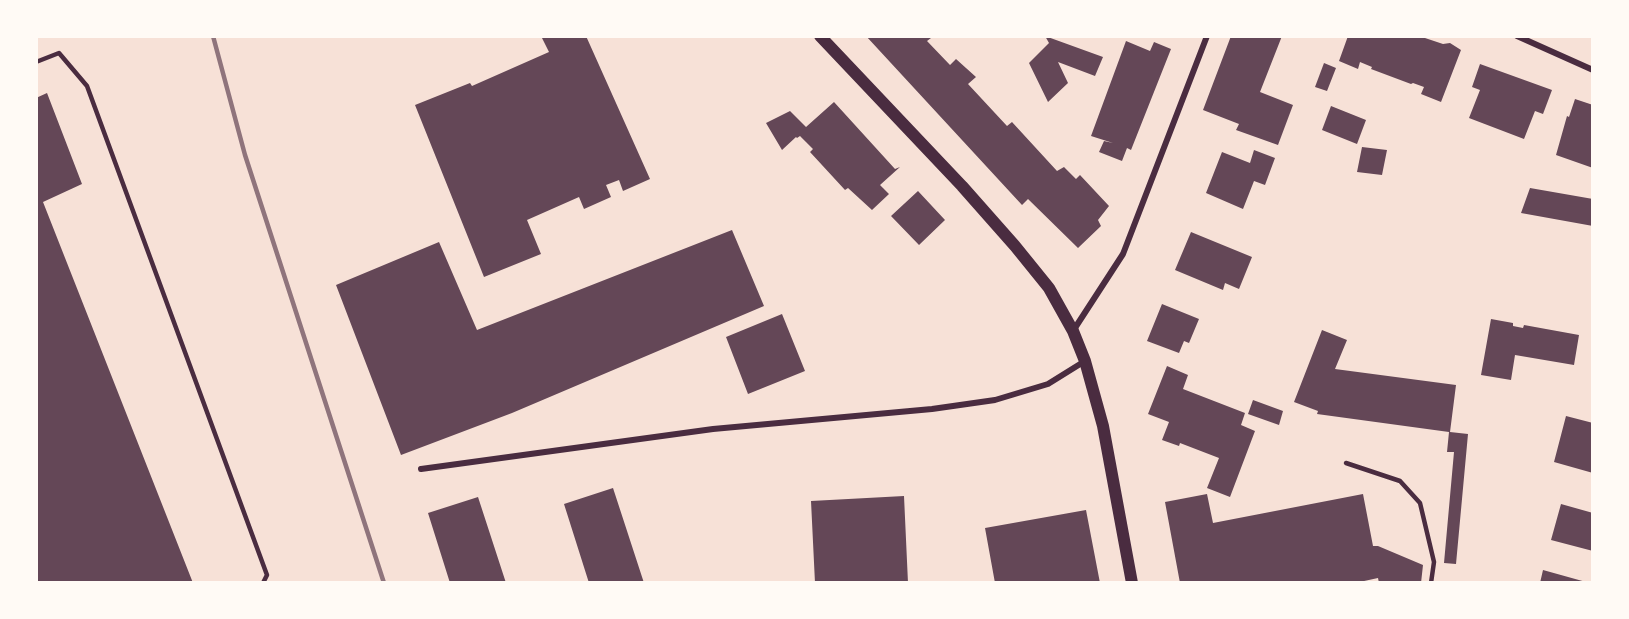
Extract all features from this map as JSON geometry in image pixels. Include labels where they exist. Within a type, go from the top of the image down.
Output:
[{"type":"main road","points":[[820,36],[962,186],[1049,288],[1073,331],[1085,361],[1103,426],[1132,583]]},
{"type":"street","points":[[1073,331],[1123,254],[1207,36]]},
{"type":"street","points":[[1517,36],[1593,70]]},
{"type":"street","points":[[421,470],[712,429],[932,409],[995,400],[1048,384],[1085,361]]},
{"type":"lane","points":[[36,62],[59,53],[87,86],[267,575],[263,583]]},
{"type":"lane","points":[[1346,463],[1400,481],[1420,503],[1434,562],[1431,583]]},
{"type":"building","points":[[541,36],[586,36],[650,179],[623,191],[619,180],[606,185],[611,197],[584,209],[579,197],[527,220],[541,254],[484,277],[415,105],[470,83],[472,86],[549,52]]},
{"type":"building","points":[[866,36],[929,36],[931,38],[927,41],[950,65],[956,59],[976,77],[968,84],[1007,126],[1012,122],[1057,171],[1064,167],[1076,179],[1080,175],[1109,206],[1098,220],[1101,226],[1078,248],[1028,199],[1022,205]]},
{"type":"building","points":[[1045,36],[1103,57],[1095,76],[1058,62],[1068,83],[1048,102],[1029,63],[1049,43]]},
{"type":"building","points":[[1231,36],[1282,36],[1260,92],[1293,105],[1278,145],[1236,130],[1239,124],[1203,110]]},
{"type":"building","points":[[1348,36],[1419,36],[1443,44],[1450,43],[1461,50],[1441,102],[1421,94],[1424,87],[1371,69],[1372,67],[1360,62],[1358,69],[1339,61]]},
{"type":"building","points":[[1126,41],[1150,51],[1154,42],[1171,49],[1131,150],[1127,148],[1122,161],[1099,152],[1104,141],[1113,143],[1091,136]]},
{"type":"building","points":[[1324,63],[1336,68],[1327,91],[1315,87]]},
{"type":"building","points":[[1480,64],[1552,90],[1543,114],[1535,111],[1524,139],[1469,118],[1480,90],[1472,87]]},
{"type":"building","points":[[47,93],[82,184],[43,202],[193,583],[36,583],[36,98]]},
{"type":"building","points":[[1575,99],[1593,105],[1593,168],[1556,155],[1567,116],[1569,117]]},
{"type":"building","points":[[834,102],[895,169],[900,167],[880,185],[889,194],[872,210],[848,188],[845,190],[810,152],[813,149],[800,136],[782,150],[766,123],[790,111],[806,127]]},
{"type":"building","points":[[1331,106],[1366,120],[1357,144],[1322,130]]},
{"type":"building","points":[[1362,147],[1387,150],[1382,175],[1357,172]]},
{"type":"building","points":[[1254,150],[1275,158],[1265,185],[1254,181],[1243,209],[1206,193],[1222,152],[1250,163]]},
{"type":"building","points":[[1530,188],[1593,199],[1593,226],[1521,213]]},
{"type":"building","points":[[918,191],[945,220],[919,245],[891,216]]},
{"type":"building","points":[[732,230],[764,306],[512,413],[401,455],[336,285],[439,242],[477,330]]},
{"type":"building","points":[[1191,232],[1252,257],[1239,289],[1225,283],[1223,290],[1175,270]]},
{"type":"building","points":[[1162,304],[1199,319],[1189,343],[1184,341],[1179,353],[1147,341]]},
{"type":"building","points":[[782,314],[805,371],[748,394],[726,337]]},
{"type":"building","points":[[1491,319],[1513,323],[1513,326],[1523,328],[1524,325],[1579,335],[1574,365],[1515,355],[1511,380],[1481,375]]},
{"type":"building","points":[[1322,330],[1347,340],[1335,369],[1456,385],[1450,432],[1468,434],[1456,564],[1444,563],[1454,452],[1447,452],[1449,432],[1317,414],[1318,411],[1294,402]]},
{"type":"building","points":[[1167,366],[1188,375],[1183,389],[1245,413],[1241,425],[1255,431],[1230,497],[1207,488],[1219,458],[1180,443],[1179,446],[1162,440],[1169,422],[1148,414]]},
{"type":"building","points":[[1253,400],[1283,411],[1279,425],[1248,414]]},
{"type":"building","points":[[1566,416],[1593,423],[1593,473],[1554,462]]},
{"type":"building","points":[[613,488],[644,583],[589,583],[564,504]]},
{"type":"building","points":[[1207,494],[1213,523],[1363,494],[1373,546],[1423,565],[1421,583],[1379,583],[1378,578],[1355,583],[1180,583],[1165,502]]},
{"type":"building","points":[[904,496],[908,583],[815,583],[811,501]]},
{"type":"building","points":[[478,497],[506,583],[450,583],[428,513]]},
{"type":"building","points":[[1561,504],[1593,513],[1593,551],[1551,540]]},
{"type":"building","points":[[1086,510],[1100,583],[995,583],[985,528]]},
{"type":"building","points":[[1543,570],[1586,582],[1586,583],[1540,583]]},
{"type":"railway","points":[[213,36],[245,155],[384,583]]}]
